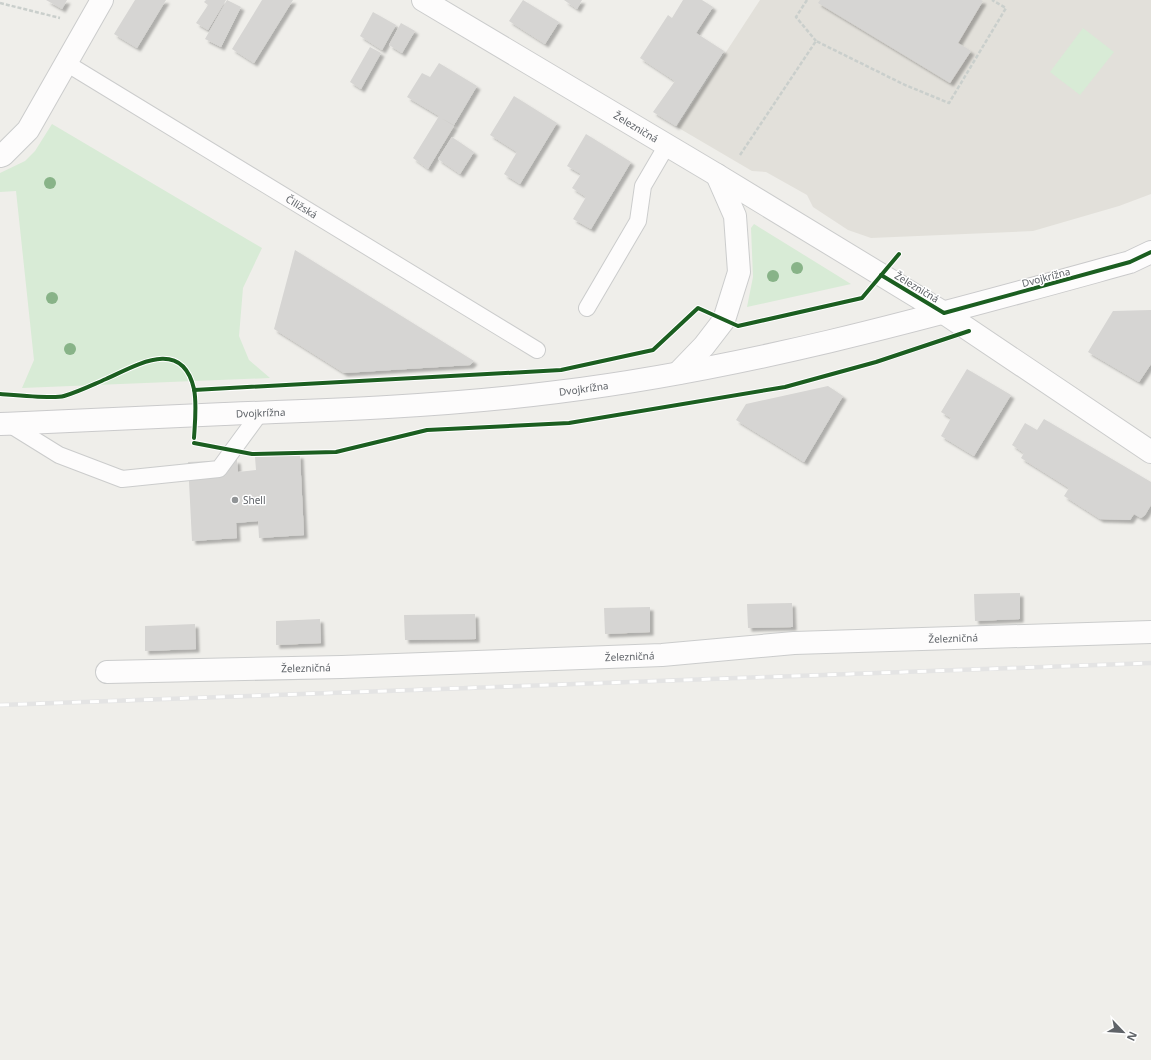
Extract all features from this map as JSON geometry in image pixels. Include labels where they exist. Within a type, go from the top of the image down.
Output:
[{"type":"street","points":[[0,156],[3,155],[28,130],[102,0]]},
{"type":"street","name":"Železničná","points":[[423,0],[717,175],[944,313],[1151,452]]},
{"type":"street","points":[[678,373],[704,346],[724,320],[739,272],[735,216],[717,175]]},
{"type":"street","name":"Dvojkrížna","points":[[5,424],[320,411],[499,398],[557,392],[678,373],[778,353],[944,313],[1130,262],[1151,252]]},
{"type":"street","name":"Železničná","points":[[107,672],[350,666],[639,656],[794,643],[1151,632]]},
{"type":"lane","name":"Čiližská","points":[[66,63],[536,350]]},
{"type":"lane","points":[[587,308],[638,221],[643,186],[667,145]]},
{"type":"lane","points":[[5,424],[59,455],[122,479],[219,469],[260,413]]},
{"type":"path","points":[[807,0],[796,17],[816,41],[905,85],[949,103],[1006,8],[992,0]]},
{"type":"path","points":[[0,3],[63,18]]},
{"type":"path","points":[[736,162],[816,41]]},
{"type":"shaded area","points":[[760,0],[1151,0],[1151,194],[1119,206],[1033,231],[871,238],[848,230],[813,207],[807,195],[766,172],[752,171],[677,127]]},
{"type":"green space","points":[[1083,28],[1114,52],[1080,95],[1050,72]]},
{"type":"green space","points":[[52,124],[262,248],[243,288],[239,336],[249,360],[270,378],[22,388],[34,360],[16,191],[0,192],[0,173],[25,161],[35,151]]},
{"type":"green space","points":[[754,224],[851,284],[747,307],[753,277],[751,228]]},
{"type":"building","points":[[46,0],[67,0],[62,9]]},
{"type":"building","points":[[135,0],[166,0],[137,48],[114,34]]},
{"type":"building","points":[[206,0],[226,0],[208,30],[196,23],[208,5],[204,2]]},
{"type":"building","points":[[227,0],[241,7],[221,47],[205,39]]},
{"type":"building","points":[[262,0],[293,0],[254,63],[232,49]]},
{"type":"building","points":[[523,0],[559,22],[545,44],[509,21]]},
{"type":"building","points":[[564,0],[582,0],[577,9]]},
{"type":"building","points":[[683,0],[702,0],[713,7],[696,33],[724,51],[676,126],[653,112],[675,81],[640,58],[668,15],[672,18]]},
{"type":"building","points":[[820,0],[983,1],[958,43],[971,51],[950,83],[818,3]]},
{"type":"building","points":[[373,12],[396,25],[382,50],[360,36]]},
{"type":"building","points":[[401,23],[415,31],[402,53],[389,45]]},
{"type":"building","points":[[370,47],[381,53],[361,89],[350,82]]},
{"type":"building","points":[[439,63],[477,86],[454,125],[441,118],[454,126],[428,169],[413,158],[439,116],[407,97],[422,73],[430,77]]},
{"type":"building","points":[[514,96],[557,123],[520,184],[504,174],[517,152],[490,135]]},
{"type":"building","points":[[586,134],[631,162],[591,229],[573,219],[586,197],[572,188],[581,174],[567,166]]},
{"type":"building","points":[[452,137],[474,152],[460,174],[438,159]]},
{"type":"building","points":[[295,250],[474,361],[470,365],[344,373],[274,329]]},
{"type":"building","points":[[1151,310],[1151,364],[1139,382],[1088,352],[1113,311]]},
{"type":"building","points":[[967,369],[1011,395],[974,456],[941,436],[951,418],[941,412]]},
{"type":"building","points":[[828,386],[843,396],[804,462],[736,420],[746,404]]},
{"type":"building","points":[[1044,419],[1151,482],[1151,505],[1145,515],[1141,518],[1134,514],[1130,520],[1100,519],[1064,496],[1069,488],[1021,458],[1024,453],[1012,445],[1025,423],[1037,430]]},
{"type":"building","points":[[300,455],[304,535],[259,538],[258,521],[236,523],[237,538],[192,541],[188,462],[237,460],[238,472],[256,470],[255,457]]},
{"type":"building","points":[[1020,593],[1020,619],[975,621],[974,594]]},
{"type":"building","points":[[792,603],[793,627],[748,628],[747,604]]},
{"type":"building","points":[[650,607],[650,632],[605,634],[604,608]]},
{"type":"building","points":[[475,614],[476,639],[405,640],[404,615]]},
{"type":"building","points":[[320,619],[321,643],[276,645],[276,621]]},
{"type":"building","points":[[195,624],[196,649],[145,651],[145,626]]},
{"type":"railway","points":[[0,705],[1151,663]]},
{"type":"cycle path","points":[[881,275],[944,313],[1130,262],[1151,252]]},
{"type":"cycle path","points":[[194,390],[561,370],[653,350],[698,308],[738,326],[862,298],[899,254]]},
{"type":"cycle path","points":[[194,443],[252,454],[336,452],[427,430],[569,423],[785,387],[876,362],[969,331]]},
{"type":"cycle path","points":[[0,394],[43,397],[64,396],[144,362],[157,359],[169,359],[180,364],[188,373],[194,389],[196,407],[194,438]]},
{"type":"place","name":"Shell","points":[[235,500]]}]
